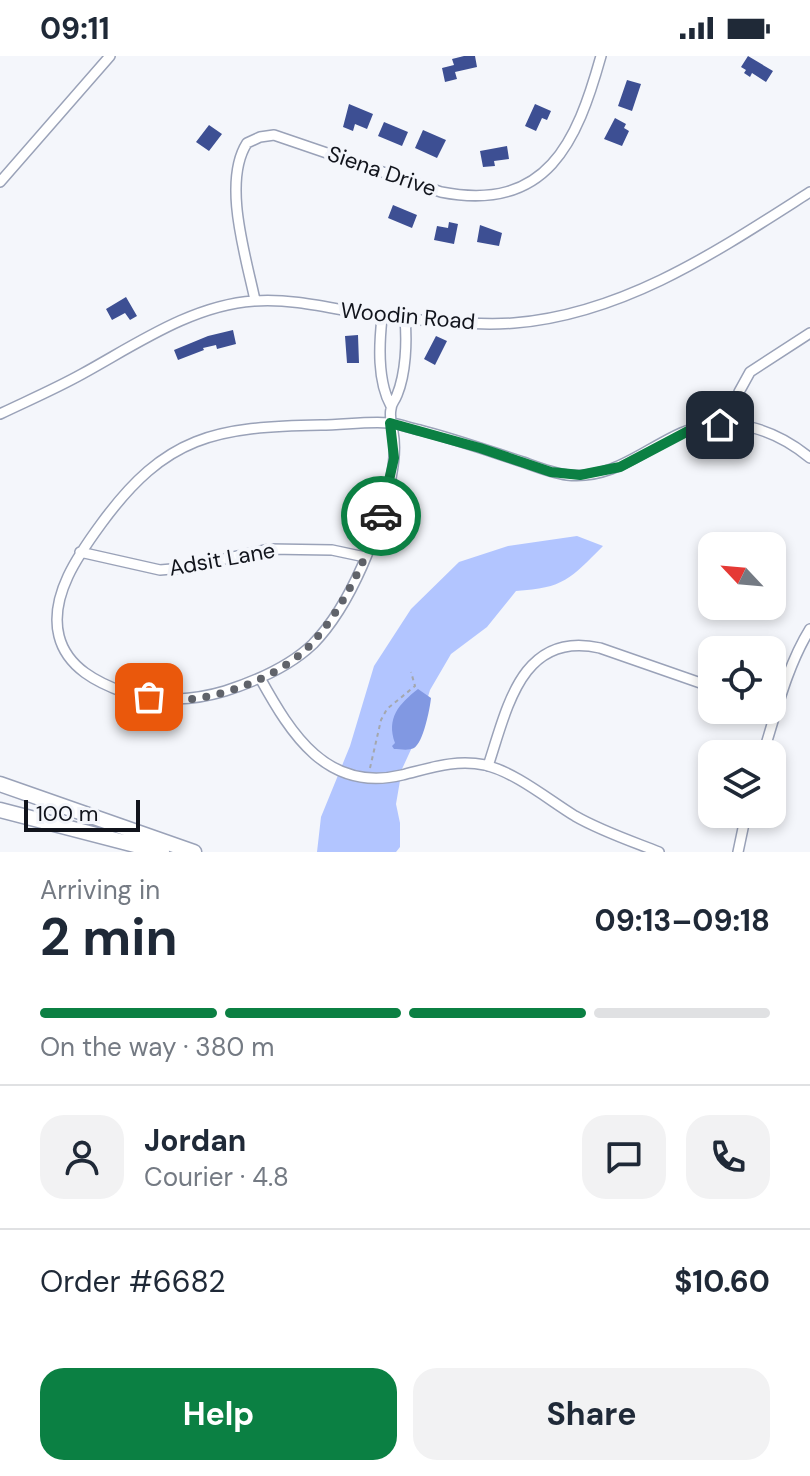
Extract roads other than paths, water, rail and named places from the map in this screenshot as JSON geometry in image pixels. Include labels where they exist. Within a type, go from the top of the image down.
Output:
[{"type":"highway","points":[[0,784],[194,852]]},
{"type":"highway","points":[[0,810],[162,852]]},
{"type":"street","points":[[0,182],[110,56]]},
{"type":"street","name":"Siena Drive","points":[[255,300],[236,195],[239,159],[247,143],[274,135],[441,192],[466,197],[513,190],[541,174],[562,152],[580,121],[601,56]]},
{"type":"street","name":"Woodin Road","points":[[0,414],[174,324],[204,312],[255,300],[382,318],[514,323],[593,309],[716,252],[810,192]]},
{"type":"street","points":[[382,318],[381,358],[385,396],[391,406]]},
{"type":"street","points":[[405,319],[406,338],[399,387],[391,406],[390,423],[394,458],[380,518],[365,557],[333,616],[312,644],[283,666],[260,678],[203,698],[165,699],[133,695],[86,675],[59,640],[57,627],[60,598],[80,552],[120,497],[143,473],[185,446],[228,431],[390,423],[551,472],[580,475],[620,467],[692,429],[737,423],[775,435],[810,458]]},
{"type":"street","points":[[737,423],[739,392],[750,372],[810,333]]},
{"type":"street","name":"Adsit Lane","points":[[80,552],[160,570],[269,549],[332,550],[365,557]]},
{"type":"street","points":[[786,680],[810,629]]},
{"type":"street","points":[[488,766],[520,678],[538,659],[561,647],[584,645],[600,648],[698,682]]},
{"type":"street","points":[[260,678],[286,724],[326,765],[340,771],[384,778],[452,762],[488,766],[577,817],[659,852]]},
{"type":"street","points":[[738,852],[743,828]]}]
